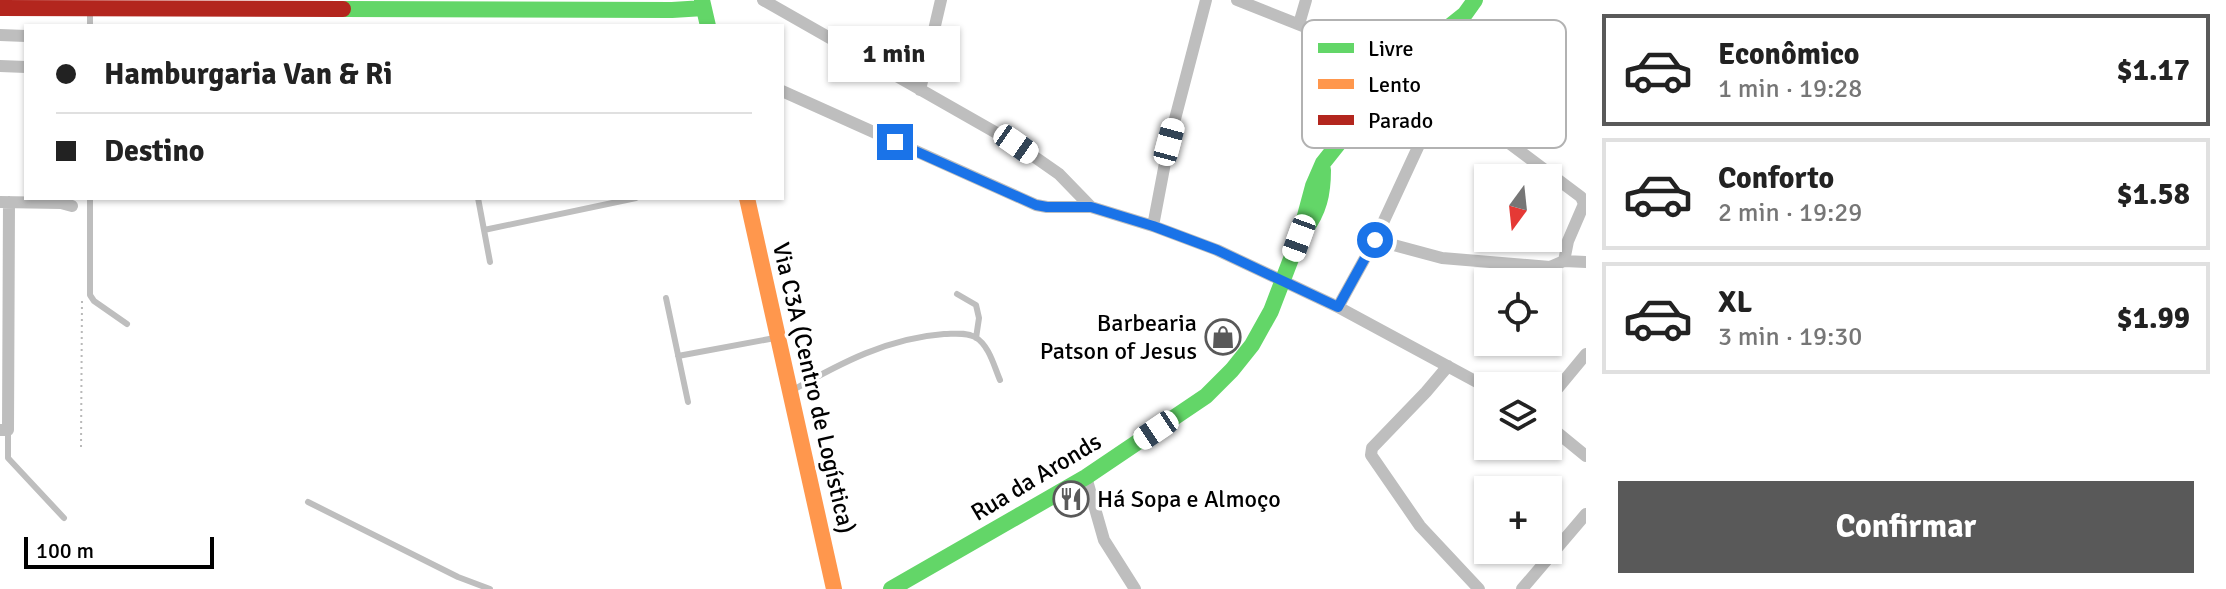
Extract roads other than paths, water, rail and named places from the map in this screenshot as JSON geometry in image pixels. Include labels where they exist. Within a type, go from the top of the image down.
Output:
[{"type":"street","points":[[763,0],[1016,144],[1059,174],[1091,207]]},
{"type":"street","points":[[920,90],[941,0]]},
{"type":"street","points":[[1153,226],[1169,142],[1206,0]]},
{"type":"street","points":[[1237,0],[1302,25]]},
{"type":"street","points":[[1299,24],[1306,0]]},
{"type":"street","points":[[0,8],[65,4],[90,17],[626,5],[672,10],[703,4],[708,24]]},
{"type":"street","points":[[1455,20],[1470,7]]},
{"type":"street","points":[[0,35],[24,36]]},
{"type":"street","points":[[0,66],[24,67]]},
{"type":"street","points":[[784,92],[1036,205],[1091,207],[1217,250],[1338,307],[1474,380]]},
{"type":"street","name":"Rua da Aronds","points":[[891,589],[1086,477],[1206,396],[1224,379],[1252,345],[1271,311],[1299,238],[1319,210],[1323,163],[1334,148]]},
{"type":"street","points":[[1338,307],[1375,240],[1418,148]]},
{"type":"street","points":[[1516,148],[1581,197],[1584,204],[1568,241],[1564,261]]},
{"type":"street","name":"Via C3A (Centro de Logística)","points":[[747,200],[834,589]]},
{"type":"street","points":[[4,430],[4,202],[72,206]]},
{"type":"street","points":[[1375,240],[1442,258],[1550,267],[1564,261],[1586,262]]},
{"type":"street","points":[[1562,383],[1586,354]]},
{"type":"street","points":[[1448,366],[1372,448],[1371,455],[1420,526],[1479,589]]},
{"type":"street","points":[[1562,436],[1586,456]]},
{"type":"street","points":[[1086,477],[1104,540],[1135,589]]},
{"type":"street","points":[[1522,589],[1586,514]]},
{"type":"lane","points":[[90,200],[90,295],[127,324]]},
{"type":"lane","points":[[478,200],[490,262]]},
{"type":"lane","points":[[484,230],[626,200]]},
{"type":"lane","points":[[957,294],[976,305],[979,318],[976,338]]},
{"type":"lane","points":[[666,298],[688,402]]},
{"type":"lane","points":[[790,392],[839,364],[891,343],[922,336],[956,334],[976,338],[987,349],[1000,380]]},
{"type":"lane","points":[[678,356],[778,338]]},
{"type":"lane","points":[[4,430],[8,458],[64,518]]},
{"type":"lane","points":[[308,502],[458,577],[490,589]]},
{"type":"place","name":"Barbearia Patson of Jesus","points":[[1223,337]]},
{"type":"place","name":"Há Sopa e Almoço","points":[[1071,499]]}]
